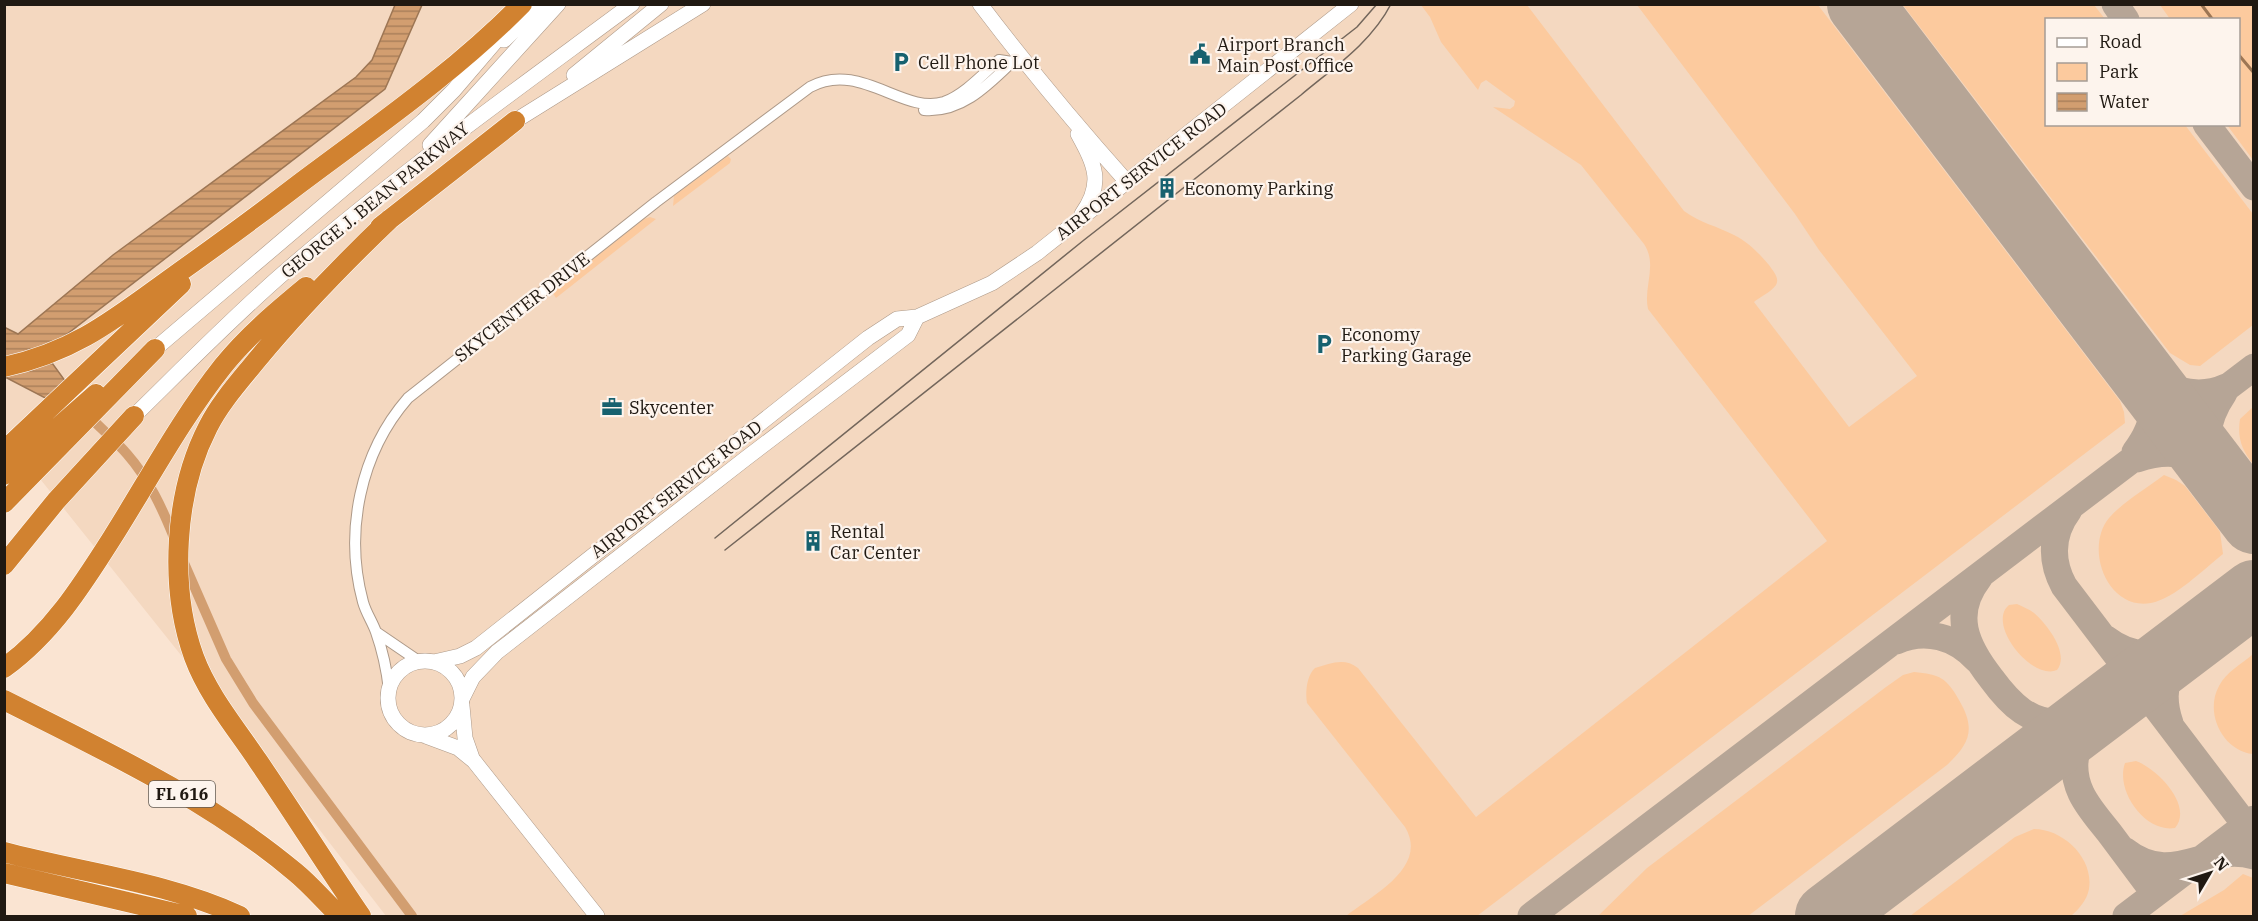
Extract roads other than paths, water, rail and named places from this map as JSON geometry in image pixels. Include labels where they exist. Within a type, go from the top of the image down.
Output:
[{"type":"highway","points":[[4,367],[62,350],[104,326],[247,224],[411,100],[524,4]]},
{"type":"highway","points":[[4,668],[37,640],[73,599],[177,433],[224,365],[263,322],[515,121]]},
{"type":"highway","points":[[361,916],[219,705],[195,659],[183,622],[179,580],[179,519],[193,467],[208,427],[234,388],[328,277],[390,219]]},
{"type":"highway","points":[[4,451],[93,365],[247,224]]},
{"type":"highway","points":[[4,476],[155,349]]},
{"type":"highway","points":[[4,502],[106,392]]},
{"type":"highway","points":[[4,565],[56,501],[134,416]]},
{"type":"highway","name":"FL 616","points":[[4,700],[129,764],[217,814],[296,873],[340,916]]},
{"type":"highway","points":[[4,852],[158,888],[218,906],[240,916]]},
{"type":"highway","points":[[4,873],[187,916]]},
{"type":"street","name":"GEORGE J. BEAN PARKWAY","points":[[155,349],[392,149],[454,90],[524,4]]},
{"type":"street","points":[[454,90],[541,4]]},
{"type":"street","points":[[380,193],[414,162],[558,4]]},
{"type":"street","name":"GEORGE J. BEAN PARKWAY","points":[[134,416],[227,324],[287,270],[380,193],[451,137],[632,4]]},
{"type":"street","points":[[515,121],[661,4]]},
{"type":"street","points":[[515,121],[703,4]]},
{"type":"street","points":[[980,4],[1015,59],[1080,126],[1127,182]]},
{"type":"street","name":"AIRPORT SERVICE ROAD","points":[[427,662],[460,656],[476,648],[868,338],[897,319],[917,317],[992,283],[1037,253],[1351,4]]},
{"type":"street","name":"SKYCENTER DRIVE","points":[[389,690],[376,632],[365,610],[357,571],[356,519],[361,489],[370,462],[387,425],[402,404],[426,382],[583,260],[810,87],[827,80],[843,80],[923,110],[939,110],[954,107],[966,101],[1015,59]]},
{"type":"street","points":[[1062,109],[1081,139],[1096,176],[1095,192],[1075,223]]},
{"type":"street","name":"AIRPORT SERVICE ROAD","points":[[462,701],[473,676],[497,652],[908,335],[917,317]]},
{"type":"street","points":[[376,632],[427,662],[447,669],[455,678],[460,688],[465,738],[474,761]]},
{"type":"street","points":[[427,662],[413,663],[393,678],[389,690],[390,709],[400,725],[410,732],[458,748],[474,761],[597,916]]},
{"type":"street","points":[[423,735],[435,734],[446,728],[454,721],[462,701]]},
{"type":"water","points":[[395,5],[422,5],[385,89],[44,352],[71,389],[49,400],[5,377],[4,327],[18,334],[113,255],[356,77],[372,60]]},
{"type":"waterway","points":[[2201,4],[2212,18]]},
{"type":"waterway","points":[[2240,56],[2254,73]]},
{"type":"waterway","points":[[87,414],[122,449],[149,484],[175,540]]},
{"type":"waterway","points":[[184,563],[226,659],[253,703],[412,916]]},
{"type":"tram line","points":[[715,538],[1084,240],[1357,27],[1377,4]]},
{"type":"tram line","points":[[725,550],[1338,65],[1373,31],[1391,4]]},
{"type":"place","name":"Airport Branch Main Post Office","points":[[1200,54]]},
{"type":"place","name":"Cell Phone Lot","points":[[901,62]]},
{"type":"place","name":"Economy Parking","points":[[1167,188]]},
{"type":"place","name":"Economy Parking Garage","points":[[1324,344]]},
{"type":"place","name":"Skycenter","points":[[612,407]]},
{"type":"place","name":"Rental Car Center","points":[[813,541]]}]
